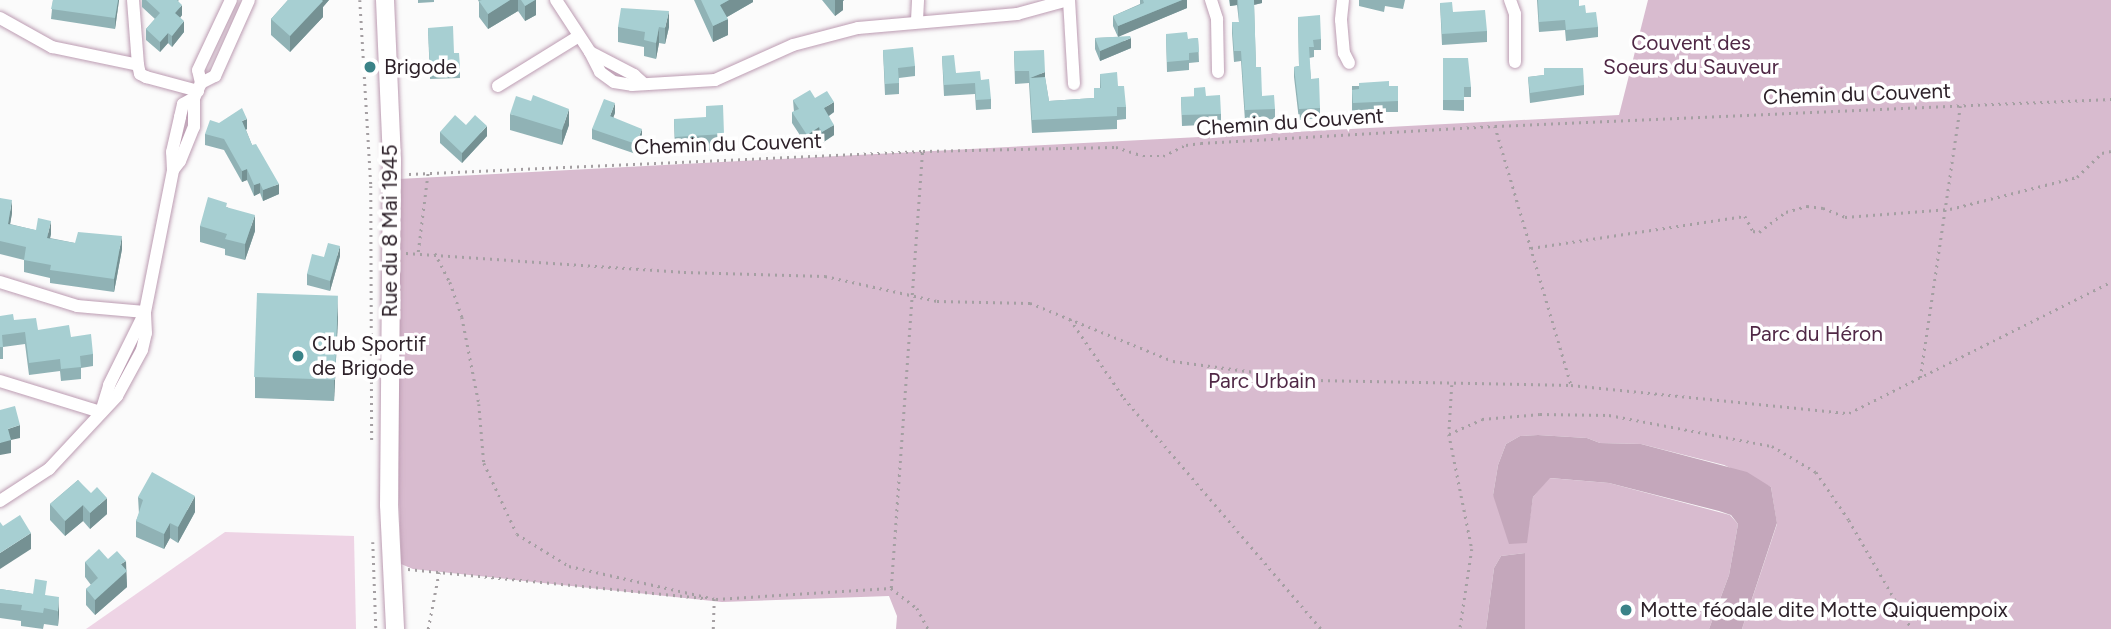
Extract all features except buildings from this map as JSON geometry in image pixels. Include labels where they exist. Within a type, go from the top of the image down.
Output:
[{"type":"main road","name":"Rue du 8 Mai 1945","points":[[375,0],[381,164],[379,475],[386,629]]},
{"type":"main road","name":"Rue du 8 Mai 1945","points":[[385,0],[392,174],[389,493],[395,629]]},
{"type":"street","points":[[133,0],[140,74],[198,90]]},
{"type":"street","points":[[198,90],[198,70],[231,0]]},
{"type":"street","points":[[0,501],[49,469],[83,436],[117,396],[139,357],[146,333],[145,312],[173,170],[172,152],[183,104],[215,76],[249,0]]},
{"type":"street","points":[[556,0],[590,52],[634,75],[644,84],[715,80],[808,40],[858,28],[917,20],[1017,14],[1069,0],[1074,84]]},
{"type":"street","points":[[917,20],[918,0]]},
{"type":"street","points":[[1212,0],[1217,19],[1218,72]]},
{"type":"street","points":[[1343,0],[1343,42],[1349,62]]},
{"type":"street","points":[[1510,0],[1516,14],[1516,62]]},
{"type":"street","points":[[0,18],[51,47],[138,65]]},
{"type":"street","points":[[498,86],[579,36]]},
{"type":"street","points":[[0,282],[77,306],[145,312]]},
{"type":"street","points":[[0,381],[101,412]]},
{"type":"path","name":"Rue du 8 Mai 1945","points":[[360,0],[370,173],[372,282]]},
{"type":"path","name":"Chemin du Couvent","points":[[392,174],[923,151],[1116,147],[1143,156],[1163,156],[1186,145],[1201,142],[1494,126],[2111,99]]},
{"type":"path","points":[[1920,378],[1961,106]]},
{"type":"path","points":[[1494,126],[1571,385]]},
{"type":"path","points":[[1531,248],[1745,216],[1753,231],[1759,232],[1787,212],[1807,206],[1823,208],[1845,217],[1945,210],[2077,177],[2102,153],[2111,150]]},
{"type":"path","points":[[891,588],[923,151]]},
{"type":"path","points":[[418,253],[428,172]]},
{"type":"path","points":[[399,253],[435,253],[684,272],[825,275],[937,301],[1030,303],[1173,361],[1314,380],[1452,385],[1571,385],[1849,413],[2111,282]]},
{"type":"path","points":[[435,253],[450,282],[462,317],[479,404],[484,463],[517,534],[569,566],[716,599]]},
{"type":"path","points":[[1070,319],[1124,398],[1321,629]]},
{"type":"path","points":[[1452,385],[1450,434],[1472,549],[1460,629]]},
{"type":"path","points":[[1450,434],[1482,419],[1540,414],[1609,415],[1772,446],[1816,472],[1849,520],[1912,629]]},
{"type":"path","points":[[374,567],[376,629]]},
{"type":"path","points":[[392,568],[716,599],[891,588],[916,608],[928,629]]},
{"type":"path","points":[[428,629],[439,572]]},
{"type":"path","points":[[713,629],[716,599]]},
{"type":"shaded area","points":[[1520,436],[1587,438],[1600,443],[1641,444],[1747,472],[1771,487],[1777,523],[1742,629],[1709,629],[1729,575],[1738,524],[1731,515],[1609,483],[1550,478],[1533,497],[1527,543],[1509,544],[1493,495],[1498,465],[1506,444]]},
{"type":"shaded area","points":[[225,532],[354,536],[356,629],[86,629]]},
{"type":"shaded area","points":[[1525,553],[1525,629],[1486,629],[1494,568],[1501,556]]},
{"type":"green space","name":"Parc Urbain","points":[[1648,0],[2111,0],[2111,629],[1742,629],[1777,524],[1771,487],[1724,465],[1641,444],[1600,443],[1587,438],[1538,435],[1520,436],[1506,444],[1498,465],[1493,495],[1526,543],[1533,497],[1549,478],[1609,483],[1730,515],[1738,524],[1729,575],[1709,629],[1525,629],[1525,553],[1501,556],[1494,568],[1486,629],[896,629],[897,616],[889,596],[722,602],[413,569],[401,564],[397,429],[398,179],[1619,115]]},
{"type":"place","name":"Brigode","points":[[370,67]]},
{"type":"place","name":"Club Sportif de Brigode","points":[[298,356]]},
{"type":"place","name":"Motte féodale dite Motte Quiquempoix","points":[[1626,610]]},
{"type":"park label","name":"Couvent des Soeurs du Sauveur","points":[[1691,55]]},
{"type":"park label","name":"Parc du Héron","points":[[1816,334]]}]
